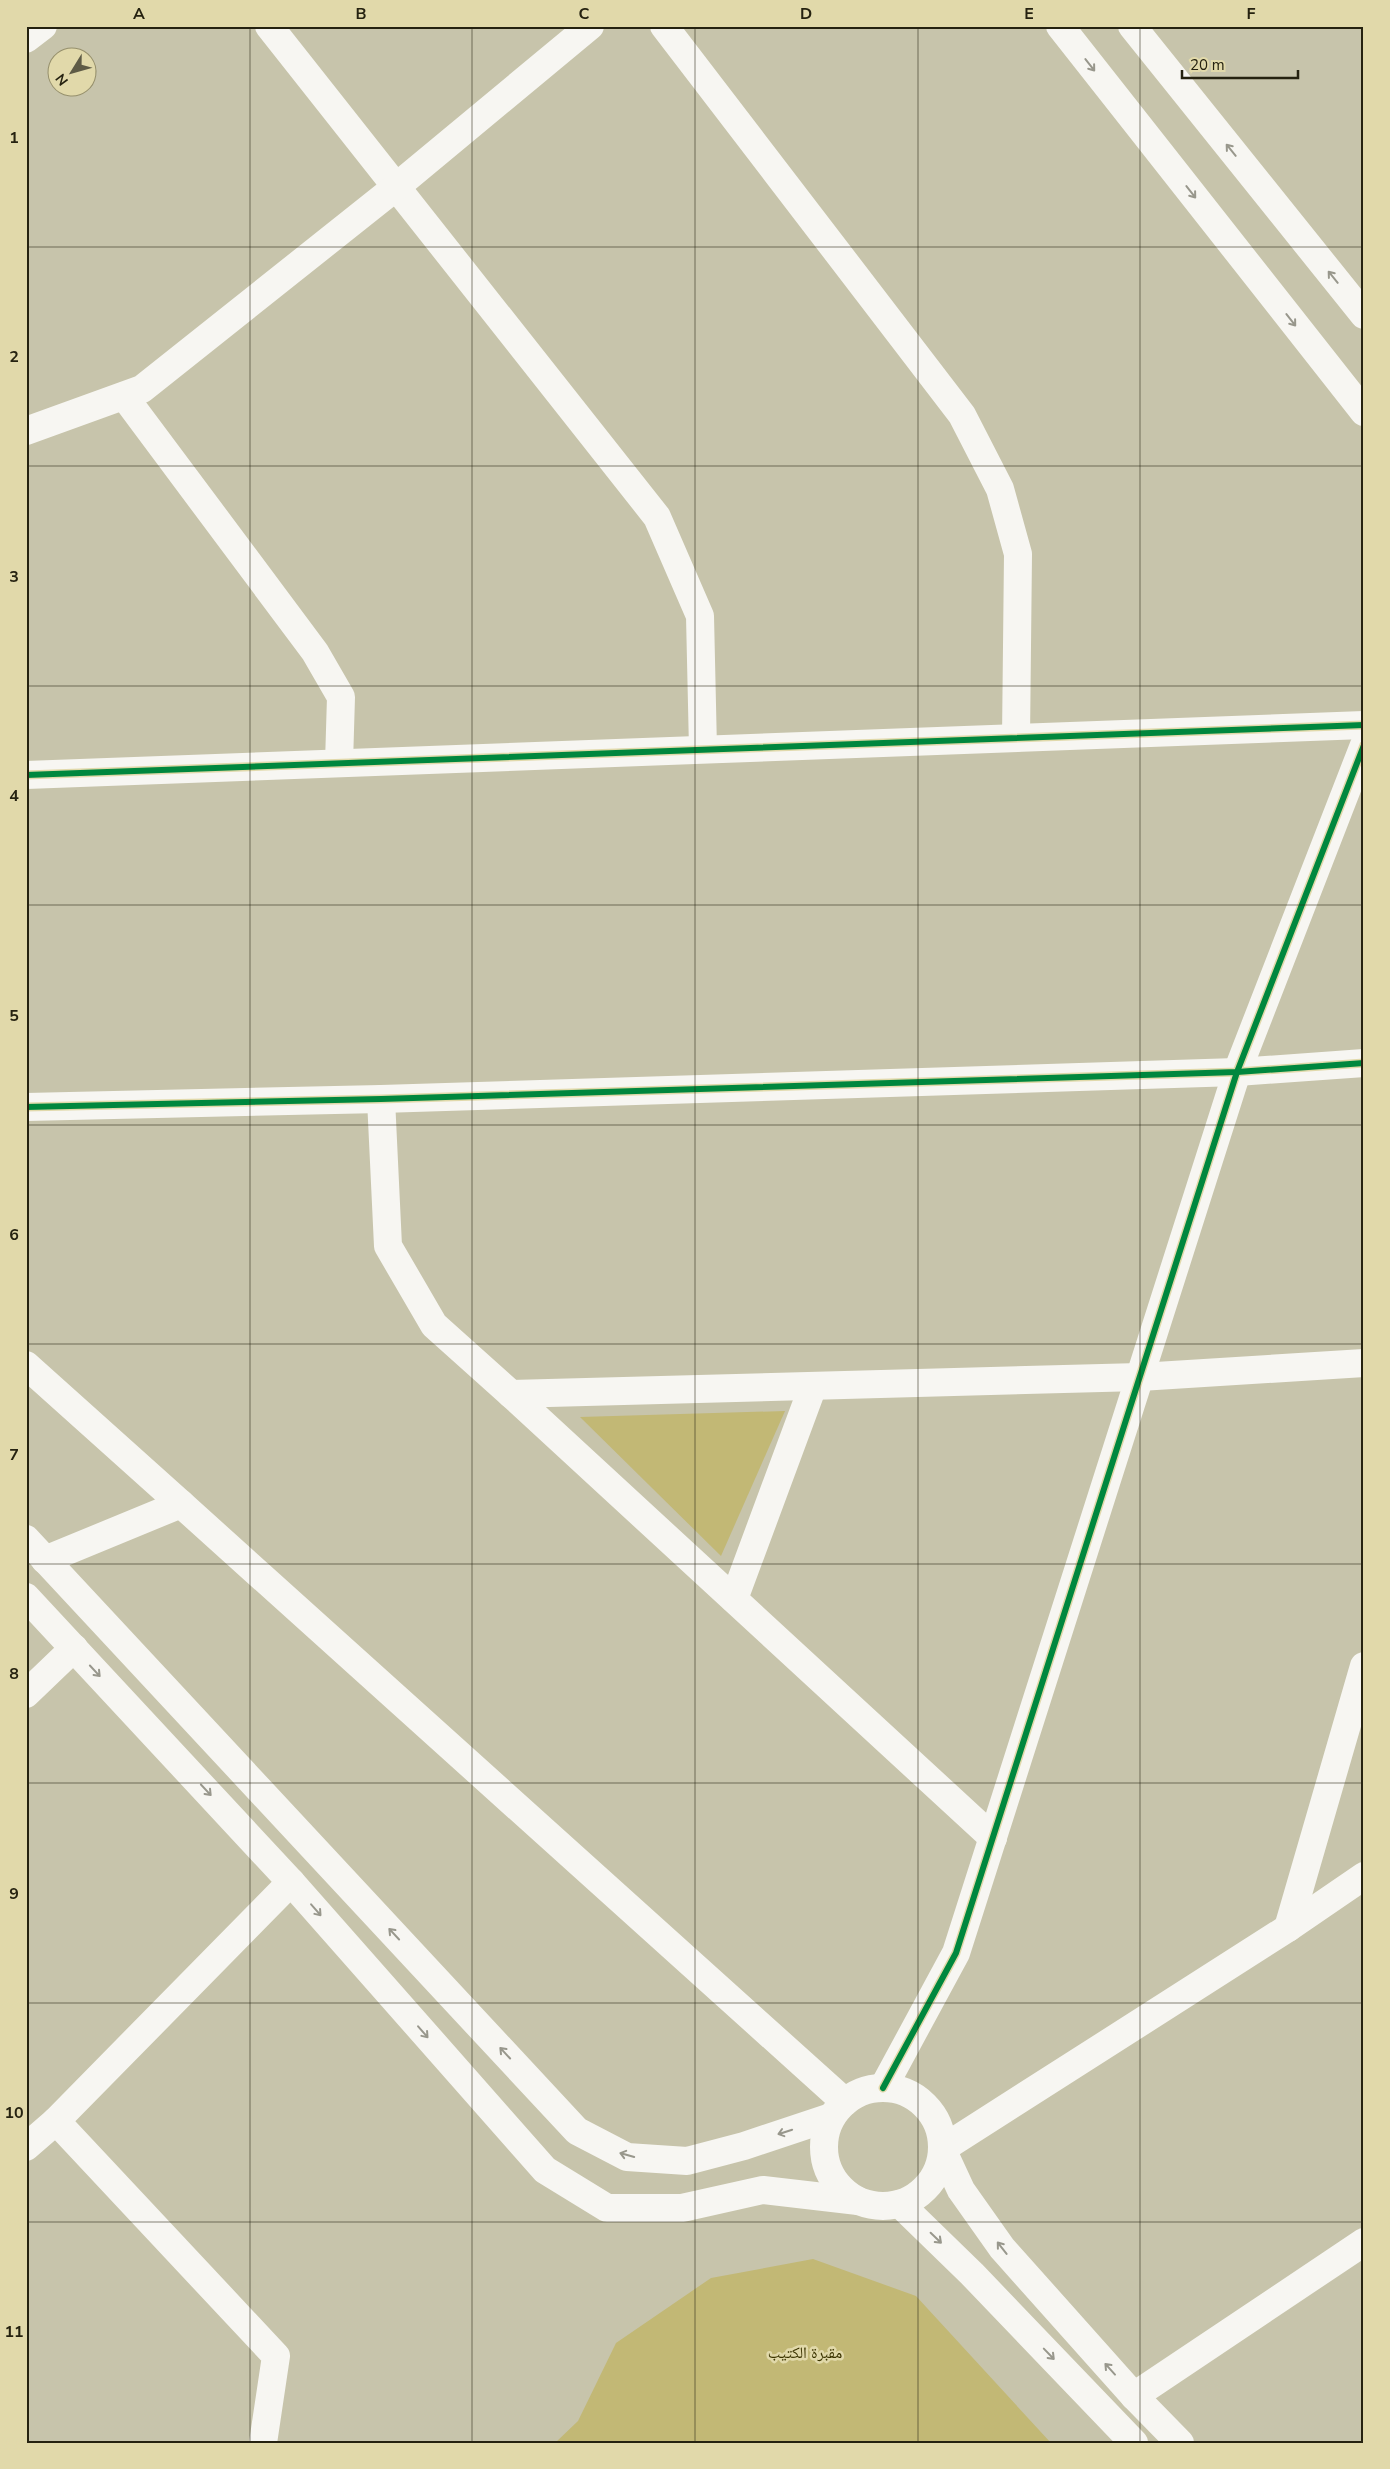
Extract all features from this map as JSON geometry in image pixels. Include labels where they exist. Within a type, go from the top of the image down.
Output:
[{"type":"street","points":[[26,39],[43,26]]},
{"type":"street","points":[[269,26],[657,517],[700,616],[704,749]]},
{"type":"street","points":[[26,431],[142,389],[396,187],[590,26]]},
{"type":"street","points":[[664,26],[962,415],[1000,489],[1018,554],[1016,738]]},
{"type":"street","points":[[1060,26],[1364,412]]},
{"type":"street","points":[[1132,26],[1364,314]]},
{"type":"street","points":[[124,396],[315,652],[340,697],[340,763]]},
{"type":"street","points":[[26,775],[1364,725]]},
{"type":"street","points":[[883,2088],[956,1953],[1237,1072],[1364,745]]},
{"type":"street","points":[[26,1107],[381,1099],[1237,1072],[1364,1063]]},
{"type":"street","points":[[381,1099],[388,1246],[434,1325],[993,1838]]},
{"type":"street","points":[[511,1394],[1140,1377],[1364,1363]]},
{"type":"street","points":[[26,1365],[181,1504],[838,2109]]},
{"type":"street","points":[[734,1599],[813,1386]]},
{"type":"street","points":[[45,1560],[181,1504]]},
{"type":"street","points":[[26,1539],[577,2131],[627,2157],[687,2160],[744,2146],[838,2109],[863,2091],[883,2088],[901,2092],[918,2100],[931,2114],[939,2130],[942,2148],[961,2190],[1002,2248],[1134,2396],[1180,2443]]},
{"type":"street","points":[[26,1597],[291,1882],[545,2170],[607,2208],[682,2208],[763,2190],[858,2201],[879,2207],[900,2204],[917,2196],[930,2183],[938,2167],[942,2148],[1288,1928],[1364,1876]]},
{"type":"street","points":[[26,1694],[74,1648]]},
{"type":"street","points":[[1288,1928],[1364,1666]]},
{"type":"street","points":[[26,2147],[56,2121],[291,1882]]},
{"type":"street","points":[[838,2109],[823,2140],[826,2165],[838,2186],[858,2201]]},
{"type":"street","points":[[56,2121],[276,2356],[263,2443]]},
{"type":"street","points":[[900,2204],[972,2274],[1134,2443]]},
{"type":"street","points":[[1134,2396],[1364,2242]]},
{"type":"green space","points":[[785,1411],[721,1556],[580,1417]]},
{"type":"green space","name":"مقبرة الكتيب","points":[[813,2259],[916,2296],[1051,2443],[555,2443],[578,2421],[616,2343],[711,2278]]},
{"type":"cycle path","points":[[26,775],[1364,725]]},
{"type":"cycle path","points":[[883,2088],[956,1953],[1237,1072],[1364,745]]},
{"type":"cycle path","points":[[26,1107],[381,1099],[1237,1072],[1364,1063]]}]
